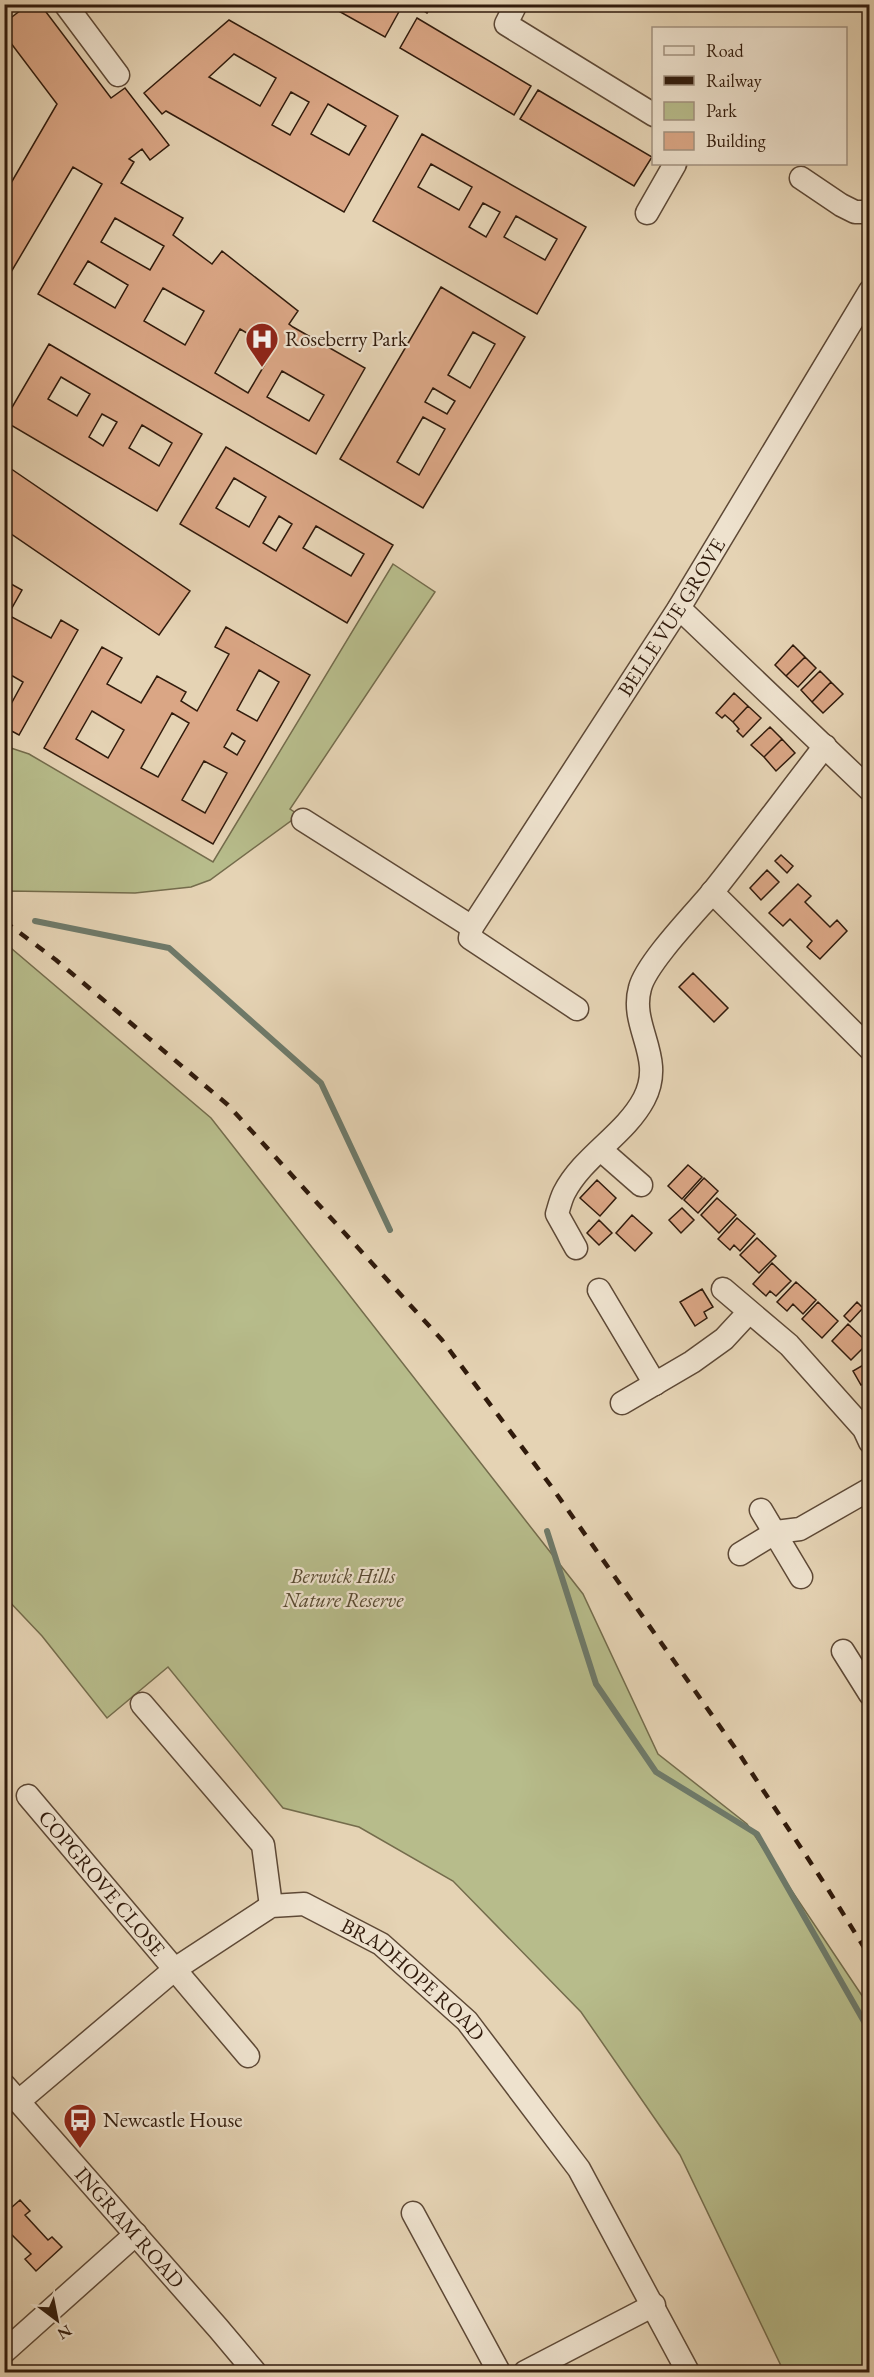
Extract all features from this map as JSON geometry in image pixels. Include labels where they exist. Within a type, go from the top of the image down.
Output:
[{"type":"street","points":[[65,4],[118,75]]},
{"type":"street","points":[[516,4],[506,24],[652,114]]},
{"type":"street","points":[[647,213],[674,165]]},
{"type":"street","points":[[801,178],[855,212],[870,212]]},
{"type":"street","name":"BELLE VUE GROVE","points":[[471,933],[679,608],[870,291]]},
{"type":"street","points":[[679,608],[870,790]]},
{"type":"street","points":[[576,1248],[557,1214],[564,1192],[643,1100],[650,1084],[651,1054],[640,1023],[637,1004],[640,987],[648,970],[712,892],[825,746]]},
{"type":"street","points":[[303,820],[471,933],[577,1009]]},
{"type":"street","points":[[712,892],[870,1049]]},
{"type":"street","points":[[602,1150],[641,1185]]},
{"type":"street","points":[[723,1289],[789,1345],[864,1429],[870,1442]]},
{"type":"street","points":[[599,1290],[655,1384]]},
{"type":"street","points":[[622,1403],[693,1362],[724,1339],[749,1312]]},
{"type":"street","points":[[740,1554],[776,1533],[800,1529],[870,1489]]},
{"type":"street","points":[[761,1510],[801,1578]]},
{"type":"street","points":[[843,1651],[870,1694]]},
{"type":"street","points":[[142,1704],[263,1845],[271,1906]]},
{"type":"street","name":"COPGROVE CLOSE","points":[[28,1796],[248,2056]]},
{"type":"street","name":"BRADHOPE ROAD","points":[[12,2093],[175,1969],[271,1906],[304,1904],[381,1944],[467,2021],[579,2169],[654,2305],[688,2373]]},
{"type":"street","name":"INGRAM ROAD","points":[[12,2093],[255,2373]]},
{"type":"street","points":[[413,2213],[499,2373]]},
{"type":"street","points":[[4,2352],[136,2234]]},
{"type":"street","points":[[525,2373],[654,2305]]},
{"type":"green space","points":[[393,564],[435,592],[290,809],[299,815],[210,880],[191,887],[135,893],[9,891],[5,896],[5,746],[29,754],[213,862]]},
{"type":"green space","name":"Berwick Hills Nature Reserve","points":[[5,943],[211,1118],[583,1594],[658,1754],[747,1824],[869,2006],[869,2372],[784,2372],[680,2155],[581,2012],[453,1881],[359,1827],[283,1808],[168,1667],[107,1718],[42,1636],[5,1597]]},
{"type":"building","points":[[29,4],[40,4],[111,98],[125,88],[169,145],[150,160],[142,149],[129,159],[134,162],[121,183],[183,218],[173,235],[212,264],[222,251],[298,311],[289,324],[365,368],[316,454],[38,294],[102,184],[73,167],[4,284],[4,195],[57,104],[4,34],[4,23]],"holes":[[[115,218],[164,246],[150,270],[101,242]],[[88,261],[128,285],[115,308],[74,284]],[[163,288],[204,311],[185,345],[144,321]],[[240,329],[274,349],[248,393],[215,373]],[[282,371],[324,395],[309,421],[267,397]]]},
{"type":"building","points":[[326,4],[396,4],[401,8],[385,37]]},
{"type":"building","points":[[413,4],[433,4],[427,13]]},
{"type":"building","points":[[417,18],[531,86],[514,115],[400,48]]},
{"type":"building","points":[[229,20],[398,116],[344,212],[166,111],[162,114],[144,93]],"holes":[[[234,54],[276,78],[260,106],[209,77]],[[291,92],[309,102],[290,135],[272,125]],[[328,104],[366,126],[349,155],[311,134]]]},
{"type":"building","points":[[538,90],[652,157],[634,186],[520,119]]},
{"type":"building","points":[[422,134],[586,227],[537,314],[373,221]],"holes":[[[431,164],[472,187],[459,210],[418,187]],[[483,203],[500,212],[486,237],[469,227]],[[516,216],[557,239],[545,260],[504,237]]]},
{"type":"building","points":[[441,287],[525,337],[423,508],[340,459]],"holes":[[[473,332],[495,344],[470,388],[448,375]],[[433,388],[455,401],[447,414],[425,402]],[[423,417],[445,429],[419,475],[397,462]]]},
{"type":"building","points":[[49,344],[202,434],[157,511],[4,421]],"holes":[[[61,377],[90,394],[77,416],[48,399]],[[102,414],[117,422],[103,446],[89,437]],[[142,425],[172,443],[159,466],[129,448]]]},
{"type":"building","points":[[226,447],[393,545],[347,623],[180,524]],"holes":[[[234,478],[266,497],[249,527],[216,508]],[[279,516],[292,524],[276,551],[263,543]],[[316,526],[364,554],[351,576],[303,548]]]},
{"type":"building","points":[[4,464],[190,591],[159,635],[4,529]]},
{"type":"building","points":[[4,580],[22,590],[8,615],[51,638],[61,620],[78,630],[19,735],[4,727],[4,700],[11,704],[23,682],[4,671]]},
{"type":"building","points":[[226,627],[310,675],[213,844],[44,748],[102,647],[122,658],[107,684],[141,703],[157,676],[186,692],[181,701],[197,711],[229,654],[215,647]],"holes":[[[259,670],[279,682],[257,721],[237,710]],[[92,711],[124,730],[108,758],[76,739]],[[172,713],[189,723],[158,777],[141,768]],[[232,733],[245,741],[237,755],[224,747]],[[204,761],[227,773],[205,813],[182,800]]]},
{"type":"building","points":[[793,645],[805,657],[786,676],[775,665]]},
{"type":"building","points":[[805,657],[816,668],[798,687],[786,676]]},
{"type":"building","points":[[820,671],[831,682],[812,702],[801,690]]},
{"type":"building","points":[[831,682],[843,694],[823,713],[812,702]]},
{"type":"building","points":[[734,693],[748,706],[733,722],[725,715],[722,718],[716,713]]},
{"type":"building","points":[[748,706],[761,718],[743,737],[733,722]]},
{"type":"building","points":[[770,727],[782,739],[764,757],[751,745]]},
{"type":"building","points":[[782,739],[795,753],[776,771],[764,757]]},
{"type":"building","points":[[781,855],[793,866],[787,873],[775,861]]},
{"type":"building","points":[[767,870],[779,882],[761,900],[750,888]]},
{"type":"building","points":[[798,884],[811,896],[805,902],[830,927],[837,920],[847,931],[820,959],[807,947],[812,941],[790,919],[783,926],[769,913]]},
{"type":"building","points":[[693,973],[728,1008],[714,1022],[679,987]]},
{"type":"building","points":[[688,1165],[702,1177],[682,1199],[668,1186]]},
{"type":"building","points":[[704,1178],[718,1191],[698,1213],[684,1200]]},
{"type":"building","points":[[597,1180],[616,1198],[600,1216],[580,1198]]},
{"type":"building","points":[[717,1198],[736,1215],[719,1233],[701,1215]]},
{"type":"building","points":[[682,1208],[694,1220],[681,1233],[669,1220]]},
{"type":"building","points":[[632,1215],[652,1233],[635,1251],[616,1233]]},
{"type":"building","points":[[737,1218],[755,1234],[740,1251],[734,1245],[730,1250],[718,1239]]},
{"type":"building","points":[[599,1220],[612,1233],[599,1245],[587,1233]]},
{"type":"building","points":[[757,1238],[776,1256],[759,1273],[740,1255]]},
{"type":"building","points":[[772,1263],[791,1281],[776,1296],[770,1291],[766,1296],[753,1284]]},
{"type":"building","points":[[796,1282],[816,1300],[803,1314],[793,1304],[787,1311],[777,1302]]},
{"type":"building","points":[[702,1289],[713,1307],[704,1312],[707,1318],[695,1326],[680,1302]]},
{"type":"building","points":[[818,1302],[838,1321],[822,1338],[802,1319]]},
{"type":"building","points":[[857,1302],[863,1308],[850,1322],[844,1316]]},
{"type":"building","points":[[848,1324],[868,1343],[851,1360],[832,1341]]},
{"type":"building","points":[[870,1361],[870,1387],[867,1382],[861,1385],[853,1371]]},
{"type":"building","points":[[20,2200],[30,2211],[25,2215],[48,2240],[52,2237],[62,2247],[36,2271],[25,2259],[31,2254],[9,2232],[4,2235],[4,2214]]},
{"type":"waterway","points":[[35,921],[169,948],[321,1083],[390,1230]]},
{"type":"waterway","points":[[547,1531],[596,1684],[656,1772],[757,1834],[870,2032]]},
{"type":"railway","points":[[4,921],[56,960],[228,1105],[442,1340],[551,1486],[740,1755],[870,1957]]},
{"type":"place","name":"Roseberry Park","points":[[262,368]]},
{"type":"place","name":"Newcastle House","points":[[80,2149]]}]
